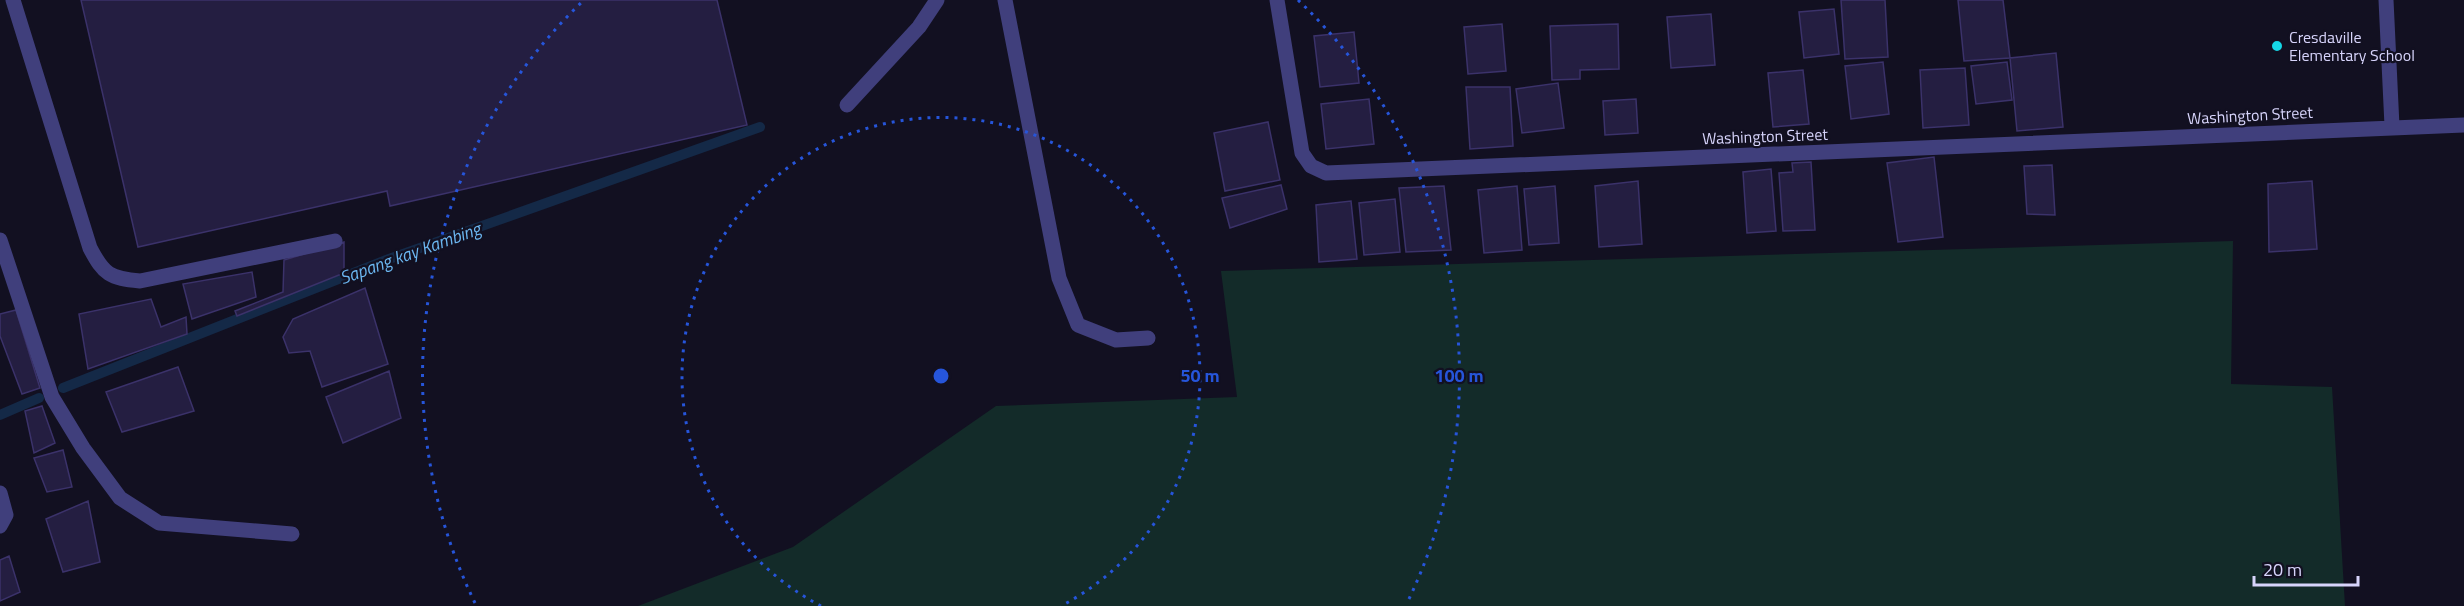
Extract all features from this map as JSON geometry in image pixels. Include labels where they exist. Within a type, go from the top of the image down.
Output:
[{"type":"street","points":[[13,0],[90,248],[101,270],[117,279],[140,281],[334,241]]},
{"type":"street","points":[[847,105],[919,27],[937,0]]},
{"type":"street","points":[[1005,0],[1059,278],[1074,316],[1078,325],[1116,340],[1148,338]]},
{"type":"street","name":"Washington Street","points":[[1277,0],[1302,153],[1311,166],[1326,173],[2392,126],[2464,125]]},
{"type":"street","points":[[2386,0],[2392,126]]},
{"type":"street","points":[[0,240],[52,397],[83,448],[120,498],[159,523],[292,534]]},
{"type":"street","points":[[0,493],[6,515],[0,526]]},
{"type":"green space","points":[[2233,241],[2231,384],[2332,387],[2345,606],[638,606],[793,547],[996,406],[1237,397],[1221,271]]},
{"type":"building","points":[[81,0],[717,0],[747,125],[390,206],[387,191],[138,247]]},
{"type":"building","points":[[1841,0],[1885,0],[1888,57],[1845,59]]},
{"type":"building","points":[[1958,0],[2003,0],[2010,58],[1964,61]]},
{"type":"building","points":[[1834,9],[1839,54],[1804,58],[1799,12]]},
{"type":"building","points":[[1711,14],[1715,65],[1671,68],[1667,17]]},
{"type":"building","points":[[1502,24],[1506,71],[1468,74],[1464,27]]},
{"type":"building","points":[[1618,24],[1619,69],[1580,70],[1580,79],[1552,80],[1550,26]]},
{"type":"building","points":[[1354,32],[1359,83],[1320,87],[1314,36]]},
{"type":"building","points":[[2056,53],[2063,127],[2017,131],[2010,58]]},
{"type":"building","points":[[1883,62],[1889,114],[1851,119],[1845,66]]},
{"type":"building","points":[[2007,62],[2012,100],[1976,104],[1971,66]]},
{"type":"building","points":[[1965,68],[1969,125],[1923,128],[1920,70]]},
{"type":"building","points":[[1803,70],[1809,124],[1773,127],[1768,73]]},
{"type":"building","points":[[1558,83],[1564,128],[1522,133],[1516,89]]},
{"type":"building","points":[[1466,87],[1510,87],[1513,146],[1470,149]]},
{"type":"building","points":[[1369,99],[1374,144],[1326,149],[1321,104]]},
{"type":"building","points":[[1636,99],[1638,133],[1605,135],[1603,101]]},
{"type":"building","points":[[1268,122],[1280,180],[1225,191],[1214,133]]},
{"type":"building","points":[[1934,157],[1943,237],[1898,242],[1887,163]]},
{"type":"building","points":[[1811,162],[1815,230],[1783,231],[1779,173],[1793,172],[1792,163]]},
{"type":"building","points":[[2052,165],[2055,215],[2027,214],[2024,166]]},
{"type":"building","points":[[1771,169],[1776,231],[1747,233],[1743,172]]},
{"type":"building","points":[[1638,181],[1642,244],[1599,247],[1595,186]]},
{"type":"building","points":[[2312,181],[2317,249],[2269,252],[2268,184]]},
{"type":"building","points":[[1281,185],[1287,209],[1230,228],[1222,198]]},
{"type":"building","points":[[1444,186],[1451,250],[1406,252],[1399,188]]},
{"type":"building","points":[[1517,186],[1522,250],[1484,253],[1478,190]]},
{"type":"building","points":[[1555,186],[1559,243],[1529,245],[1524,189]]},
{"type":"building","points":[[1395,199],[1400,252],[1364,255],[1359,203]]},
{"type":"building","points":[[1351,201],[1357,259],[1319,262],[1316,205]]},
{"type":"building","points":[[344,242],[344,273],[237,316],[235,311],[283,292],[284,260]]},
{"type":"building","points":[[252,272],[256,297],[192,319],[183,284]]},
{"type":"building","points":[[365,288],[388,364],[322,387],[310,351],[289,353],[283,337],[293,319]]},
{"type":"building","points":[[151,299],[161,327],[186,317],[187,334],[88,369],[79,314]]},
{"type":"building","points":[[16,310],[40,388],[22,394],[0,336],[0,314]]},
{"type":"building","points":[[178,367],[194,411],[122,432],[106,392]]},
{"type":"building","points":[[389,371],[401,418],[343,443],[326,397]]},
{"type":"building","points":[[42,406],[55,443],[34,453],[25,411]]},
{"type":"building","points":[[63,450],[72,487],[47,492],[34,458]]},
{"type":"building","points":[[88,501],[100,562],[63,572],[46,519]]},
{"type":"building","points":[[9,556],[20,592],[0,601],[0,560]]},
{"type":"waterway","name":"Sapang kay Kambing","points":[[63,388],[389,259],[760,127]]},
{"type":"waterway","name":"Sapang kay Kambing","points":[[0,415],[39,398]]},
{"type":"place","name":"Cresdaville Elementary School","points":[[2277,46]]}]
